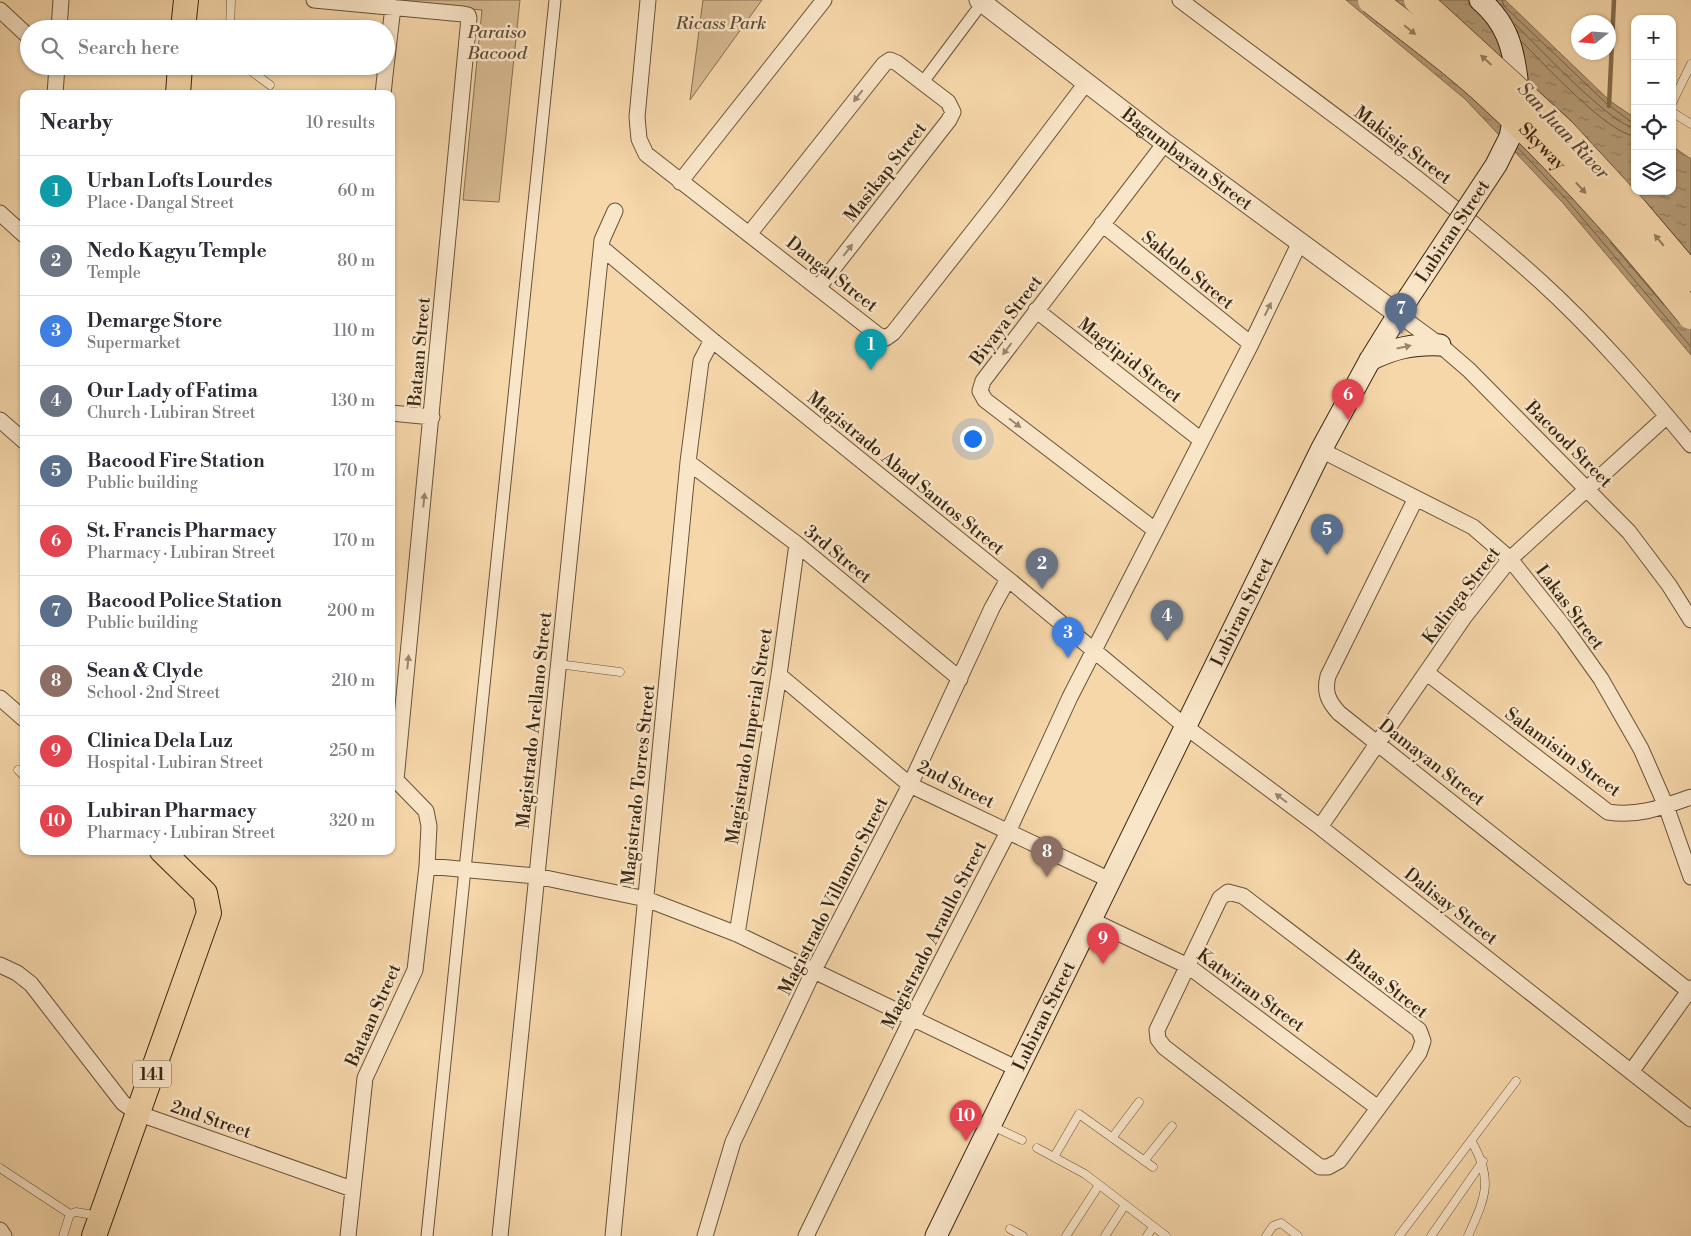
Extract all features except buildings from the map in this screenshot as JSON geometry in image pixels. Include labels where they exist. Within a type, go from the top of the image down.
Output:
[{"type":"highway","name":"Skyway","points":[[1372,0],[1482,87],[1544,148],[1616,225],[1691,315]]},
{"type":"highway","name":"Skyway","points":[[1418,0],[1562,132],[1634,210],[1691,277]]},
{"type":"main road","points":[[185,20],[186,0]]},
{"type":"main road","name":"Lubiran Street","points":[[936,1236],[1321,450],[1370,360],[1409,297],[1496,166],[1514,124],[1517,88],[1513,51],[1502,22],[1480,0]]},
{"type":"main road","points":[[178,90],[179,75]]},
{"type":"main road","points":[[1370,360],[1392,349],[1416,344],[1440,345]]},
{"type":"main road","name":"141","points":[[98,1226],[210,912],[205,893],[166,855]]},
{"type":"street","points":[[60,20],[61,0]]},
{"type":"street","points":[[314,0],[393,7],[391,20]]},
{"type":"street","points":[[428,1236],[555,0]]},
{"type":"street","name":"Dangal Street","points":[[648,0],[637,117],[638,139],[646,154],[680,182],[750,233],[878,335],[886,338],[893,333],[997,201],[1086,83]]},
{"type":"street","points":[[680,182],[824,0]]},
{"type":"street","name":"Makisig Street","points":[[1180,0],[1439,196],[1540,282],[1602,343],[1691,445]]},
{"type":"street","points":[[923,82],[982,1]]},
{"type":"street","name":"Bagumbayan Street","points":[[982,1],[1086,83],[1299,244],[1399,315]]},
{"type":"street","name":"Bataan Street","points":[[393,7],[468,15],[432,417],[395,768]]},
{"type":"street","points":[[0,10],[20,29]]},
{"type":"street","name":"Masikap Street","points":[[750,233],[884,64],[890,60],[897,63],[948,102],[953,112],[818,288]]},
{"type":"street","points":[[55,90],[56,75]]},
{"type":"street","points":[[383,90],[385,75]]},
{"type":"street","name":"Biyaya Street","points":[[1155,530],[985,400],[980,391],[983,381],[1165,143]]},
{"type":"street","name":"Magistrado Arellano Street","points":[[500,1236],[602,248],[604,232],[615,211]]},
{"type":"street","points":[[0,213],[20,231]]},
{"type":"street","name":"Saklolo Street","points":[[1102,224],[1250,344]]},
{"type":"street","points":[[1094,651],[1299,244]]},
{"type":"street","name":"Magistrado Abad Santos Street","points":[[602,248],[712,340],[1008,579],[1186,727]]},
{"type":"street","name":"Magtipid Street","points":[[1036,310],[1201,440]]},
{"type":"street","name":"Bacood Street","points":[[1399,315],[1440,345],[1469,370],[1629,532],[1669,585],[1691,620]]},
{"type":"street","name":"Magistrado Torres Street","points":[[613,1236],[688,462],[701,361],[712,340]]},
{"type":"street","points":[[395,413],[432,417]]},
{"type":"street","name":"Kalinga Street","points":[[1320,827],[1465,616],[1510,560],[1586,488],[1667,416]]},
{"type":"street","points":[[0,420],[20,438]]},
{"type":"street","name":"Lakas Street","points":[[1321,450],[1473,527],[1510,560],[1564,627],[1601,679],[1641,749],[1666,806],[1691,876]]},
{"type":"street","name":"3rd Street","points":[[688,462],[797,544],[960,679]]},
{"type":"street","name":"Damayan Street","points":[[1416,498],[1333,665],[1326,685],[1329,702],[1339,713],[1690,990]]},
{"type":"street","name":"Magistrado Imperial Street","points":[[737,934],[779,675],[797,544]]},
{"type":"street","name":"Magistrado Villamor Street","points":[[705,1236],[733,1142],[814,970],[910,784],[992,608],[1008,579]]},
{"type":"street","name":"Magistrado Araullo Street","points":[[806,1236],[912,1018],[1008,832],[1094,651]]},
{"type":"street","name":"Salamisim Street","points":[[1427,673],[1608,812],[1623,814],[1644,813],[1691,797]]},
{"type":"street","name":"2nd Street","points":[[779,675],[910,784],[1110,880]]},
{"type":"street","points":[[0,698],[20,716]]},
{"type":"street","name":"Dalisay Street","points":[[1186,727],[1320,827],[1691,1119]]},
{"type":"street","name":"Bataan Street","points":[[348,1236],[365,1078],[415,970],[427,866],[429,826],[426,812],[395,779]]},
{"type":"street","points":[[427,866],[536,876],[646,899],[737,934],[1018,1069]]},
{"type":"street","name":"Batas Street","points":[[1228,892],[1243,896],[1419,1030],[1423,1047],[1339,1161],[1328,1167],[1320,1167],[1164,1047],[1158,1039],[1157,1030],[1188,966],[1220,898],[1228,892]]},
{"type":"street","name":"Katwiran Street","points":[[1091,920],[1188,966],[1378,1108]]},
{"type":"street","name":"2nd Street","points":[[0,965],[17,972],[30,984],[123,1103],[137,1114],[352,1189]]},
{"type":"street","points":[[1630,1072],[1690,990]]},
{"type":"street","points":[[0,1230],[4,1236]]},
{"type":"lane","points":[[230,20],[231,0]]},
{"type":"lane","points":[[1676,97],[1688,79],[1691,64]]},
{"type":"lane","points":[[256,75],[270,86]]},
{"type":"lane","points":[[1676,115],[1691,124]]},
{"type":"lane","points":[[558,664],[620,672]]},
{"type":"lane","points":[[1399,1236],[1472,1142],[1516,1081]]},
{"type":"lane","points":[[1112,1138],[1140,1102]]},
{"type":"lane","points":[[1054,1157],[1078,1114],[1153,1167]]},
{"type":"lane","points":[[990,1125],[1022,1140]]},
{"type":"lane","points":[[1144,1161],[1172,1126]]},
{"type":"lane","points":[[1468,1236],[1481,1208],[1486,1185],[1483,1161],[1472,1142]]},
{"type":"lane","points":[[1037,1148],[1085,1174],[1166,1236]]},
{"type":"lane","points":[[1431,1236],[1483,1161]]},
{"type":"lane","points":[[0,1168],[70,1214]]},
{"type":"lane","points":[[1066,1236],[1099,1185]]},
{"type":"lane","points":[[1105,1236],[1125,1205]]},
{"type":"lane","points":[[70,1214],[76,1212],[98,1226]]},
{"type":"lane","points":[[63,1236],[70,1214]]},
{"type":"lane","points":[[1266,1236],[1273,1226],[1280,1223],[1298,1236]]},
{"type":"lane","points":[[1147,1236],[1153,1226]]},
{"type":"lane","points":[[1010,1229],[1023,1236]]},
{"type":"green space","name":"Paraiso Bacood","points":[[401,0],[520,0],[499,202],[463,200],[482,10],[401,3]]},
{"type":"green space","name":"Ricass Park","points":[[703,0],[762,0],[690,100]]},
{"type":"water","name":"San Juan River","points":[[1346,0],[1505,0],[1610,101],[1631,115],[1631,195],[1676,195],[1676,149],[1691,159],[1691,355],[1563,203],[1465,99]]},
{"type":"waterway","points":[[1609,106],[1614,0]]},
{"type":"place","name":"Bacood Police Station","points":[[1401,334]]},
{"type":"place","name":"Urban Lofts Lourdes","points":[[871,370]]},
{"type":"place","name":"St. Francis Pharmacy","points":[[1348,420]]},
{"type":"place","name":"Bacood Fire Station","points":[[1327,555]]},
{"type":"place","name":"Nedo Kagyu Temple","points":[[1042,589]]},
{"type":"place","name":"Our Lady of Fatima","points":[[1167,641]]},
{"type":"place","name":"Demarge Store","points":[[1068,658]]},
{"type":"place","name":"Sean & Clyde","points":[[1047,877]]},
{"type":"place","name":"Clinica Dela Luz","points":[[1103,964]]},
{"type":"place","name":"Lubiran Pharmacy","points":[[966,1141]]}]
